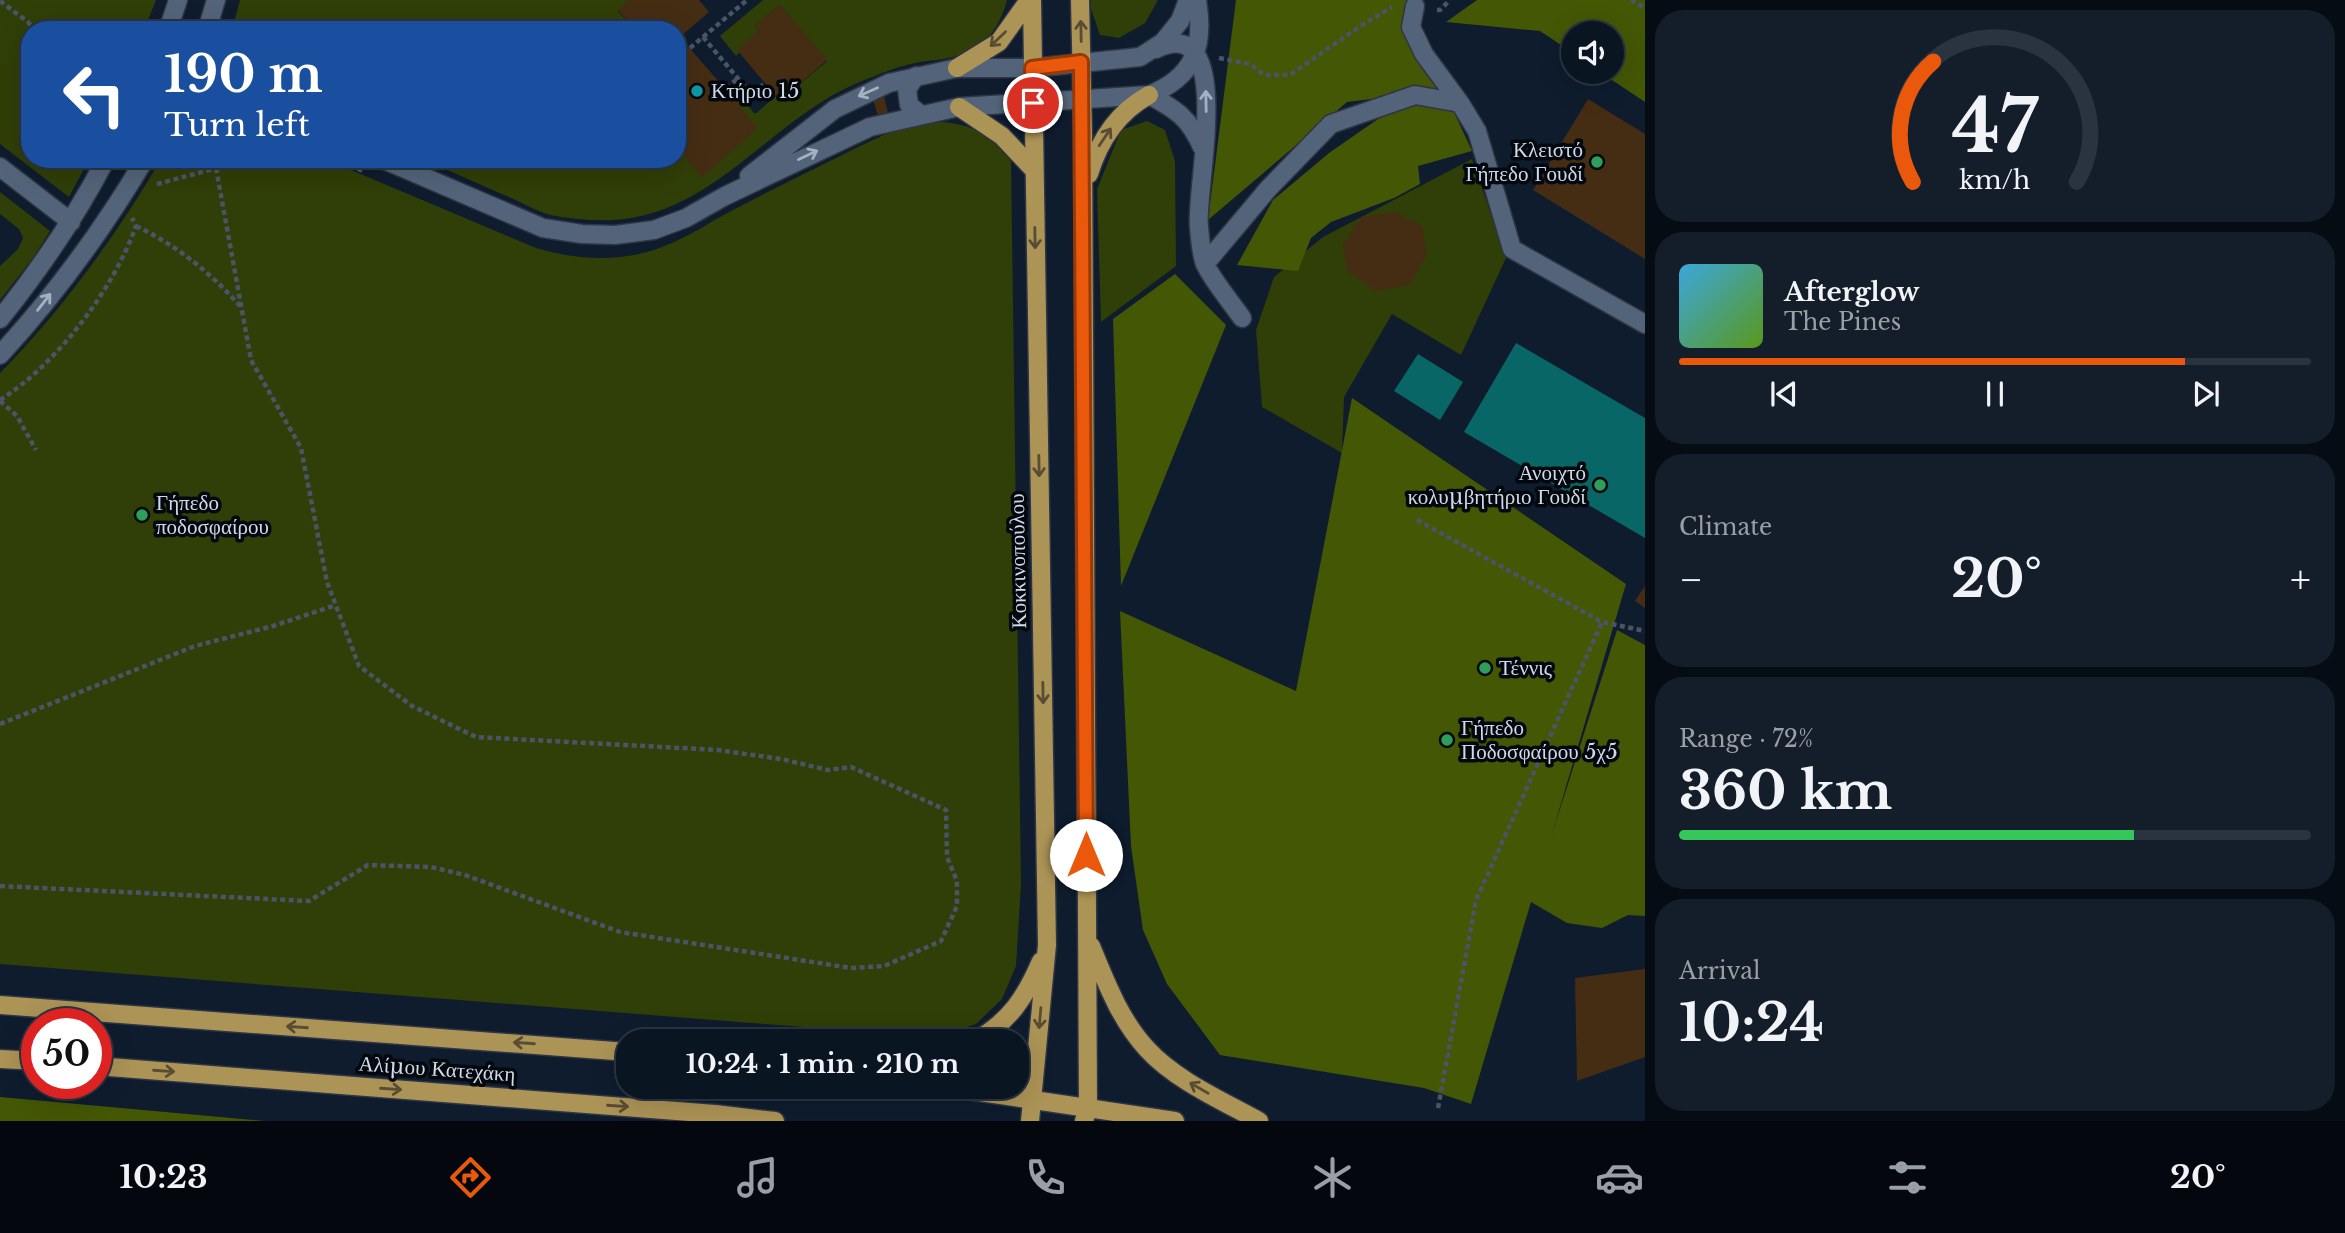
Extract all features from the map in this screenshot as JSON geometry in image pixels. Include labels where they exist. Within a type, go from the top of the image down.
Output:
[{"type":"main road","name":"Κοκκινοπούλου","points":[[1030,0],[1047,945],[1030,1121]]},
{"type":"main road","points":[[957,68],[999,42],[1030,0]]},
{"type":"main road","points":[[1080,0],[1086,1114]]},
{"type":"main road","points":[[1083,194],[1095,152],[1116,121],[1134,104],[1149,95]]},
{"type":"main road","points":[[959,107],[1002,135],[1034,170]]},
{"type":"main road","points":[[1087,936],[1121,1013],[1147,1050],[1181,1077],[1259,1121]]},
{"type":"main road","points":[[995,1029],[1011,1014],[1031,984],[1047,945]]},
{"type":"main road","name":"Αλίμου Κατεχάκη","points":[[0,1005],[616,1051]]},
{"type":"main road","points":[[0,1059],[21,1060]]},
{"type":"main road","name":"Αλίμου Κατεχάκη","points":[[112,1067],[715,1114],[775,1121]]},
{"type":"main road","points":[[1025,1099],[1086,1114],[1175,1121]]},
{"type":"main road","points":[[1070,1121],[1086,1114]]},
{"type":"street","points":[[171,21],[178,0]]},
{"type":"street","points":[[210,21],[216,0]]},
{"type":"street","points":[[1140,57],[1163,42],[1180,21],[1188,0]]},
{"type":"street","points":[[403,168],[542,228],[582,234],[615,235],[654,230],[686,218],[725,196],[870,127],[959,107],[1149,95],[1167,88],[1185,73],[1196,52],[1200,17],[1197,0]]},
{"type":"street","points":[[1415,6],[1411,27],[1424,54],[1477,131],[1512,250],[1645,324]]},
{"type":"street","points":[[725,196],[806,130],[835,110],[889,83],[957,68],[1032,68],[1108,61],[1140,57],[1165,45],[1186,45],[1196,52],[1204,74],[1207,101],[1198,223],[1205,264],[1242,318]]},
{"type":"street","points":[[916,76],[907,89],[909,105],[922,115]]},
{"type":"street","points":[[1149,95],[1178,111],[1193,127],[1204,150]]},
{"type":"street","points":[[1205,264],[1268,189],[1331,124],[1415,95],[1460,103]]},
{"type":"street","points":[[0,167],[71,222]]},
{"type":"street","points":[[0,319],[42,266],[71,222],[101,168]]},
{"type":"street","points":[[0,355],[61,280],[139,168]]},
{"type":"path","points":[[690,48],[747,0]]},
{"type":"path","points":[[1196,52],[1250,64],[1264,75],[1290,75],[1399,3],[1440,10],[1450,0]]},
{"type":"path","points":[[1632,0],[1645,8]]},
{"type":"path","points":[[0,1],[27,21]]},
{"type":"path","points":[[703,37],[751,94],[765,83]]},
{"type":"path","points":[[720,94],[738,78]]},
{"type":"path","points":[[0,886],[309,901],[368,865],[431,867],[465,875],[620,932],[851,968],[884,966],[941,941],[957,906],[957,881],[947,857],[946,810],[851,767],[828,770],[781,759],[718,750],[476,737],[412,706],[359,666],[327,582],[301,448],[251,360],[216,168],[152,186],[141,168]]},
{"type":"path","points":[[356,168],[370,174]]},
{"type":"path","points":[[115,206],[130,217],[136,226],[156,235],[193,261],[218,281],[241,306]]},
{"type":"path","points":[[36,450],[17,416],[0,401],[51,359],[76,331],[116,268],[136,226]]},
{"type":"path","points":[[1417,520],[1602,622],[1645,631]]},
{"type":"path","points":[[0,724],[195,646],[273,626],[336,605]]},
{"type":"path","points":[[1438,1108],[1476,900],[1602,622]]},
{"type":"shaded area","points":[[0,0],[156,0],[148,21],[21,21],[21,160],[0,144]]},
{"type":"shaded area","points":[[240,0],[630,0],[618,11],[627,21],[234,21]]},
{"type":"shaded area","points":[[763,0],[1007,0],[990,35],[976,48],[952,57],[900,67],[855,84],[824,100],[795,120],[711,185],[681,202],[648,214],[613,220],[550,215],[443,168],[686,168],[686,140],[737,93],[755,114],[776,96],[780,101],[827,61],[780,5],[755,26],[759,31],[736,56],[720,36]]},
{"type":"shaded area","points":[[1091,0],[1158,0],[1145,23],[1119,38],[1100,35],[1091,9]]},
{"type":"shaded area","points":[[1147,121],[1165,130],[1175,161],[1176,266],[1101,322],[1097,189],[1121,130]]},
{"type":"shaded area","points":[[944,122],[973,129],[991,138],[1011,161],[1021,884],[1016,966],[1002,999],[976,1024],[961,1029],[829,1029],[0,964],[0,373],[45,324],[87,271],[155,168],[346,168],[536,248],[567,255],[615,258],[646,252],[671,243],[883,135],[917,125]]},
{"type":"shaded area","points":[[1472,159],[1506,258],[1461,355],[1392,314],[1344,397],[1342,453],[1262,407],[1256,330],[1274,277],[1323,237]]},
{"type":"shaded area","points":[[31,168],[84,168],[69,197]]},
{"type":"shaded area","points":[[0,192],[50,231],[0,300],[0,266],[18,249],[23,238],[19,229],[0,214]]},
{"type":"shaded area","name":"Ανοιχτό κολυμβητήριο Γουδί","points":[[1516,343],[1645,418],[1645,538],[1464,432]]},
{"type":"shaded area","points":[[1418,354],[1463,382],[1440,420],[1394,391]]},
{"type":"green space","points":[[1236,0],[1409,0],[1437,91],[1347,102],[1208,220]]},
{"type":"green space","points":[[1477,0],[1645,0],[1645,102],[1618,84],[1624,84],[1624,21],[1561,21],[1561,45],[1540,31],[1446,22]]},
{"type":"green space","points":[[1414,104],[1454,112],[1472,151],[1418,166],[1420,184],[1394,198],[1331,222],[1311,238],[1298,271],[1237,265],[1273,200],[1329,153],[1378,119]]},
{"type":"green space","points":[[1175,274],[1226,325],[1121,586],[1113,319]]},
{"type":"green space","points":[[1352,398],[1626,584],[1552,834],[1617,630],[1645,645],[1645,916],[1628,915],[1602,928],[1567,923],[1531,902],[1471,1104],[1424,1088],[1220,1055],[1167,984],[1143,930],[1131,846],[1120,611],[1296,691]]},
{"type":"green space","points":[[0,1097],[265,1121],[0,1121]]},
{"type":"building","name":"Κτήριο 15","points":[[630,0],[699,0],[709,12],[686,32],[686,21],[627,21],[618,10]]},
{"type":"building","points":[[780,5],[827,60],[780,101],[737,50],[759,31],[755,26]]},
{"type":"building","name":"Κτήριο 15","points":[[686,44],[720,83],[715,88],[724,98],[729,94],[758,128],[702,177],[686,158]]},
{"type":"building","points":[[884,96],[888,113],[878,116],[873,99]]},
{"type":"building","name":"Κλειστό Γήπεδο Γουδί","points":[[1588,99],[1645,134],[1645,259],[1533,190]]},
{"type":"building","points":[[1395,212],[1422,226],[1427,254],[1410,285],[1376,291],[1347,271],[1343,245],[1361,217]]},
{"type":"building","points":[[1645,586],[1645,608],[1635,601]]},
{"type":"building","points":[[1645,969],[1645,1057],[1577,1081],[1575,978]]},
{"type":"place","name":"Κτήριο 15","points":[[697,91]]},
{"type":"place","name":"Κλειστό Γήπεδο Γουδί","points":[[1597,162]]},
{"type":"place","name":"Ανοιχτό κολυμβητήριο Γουδί","points":[[1600,485]]},
{"type":"place","name":"Γήπεδο ποδοσφαίρου","points":[[142,515]]},
{"type":"place","name":"Τέννις","points":[[1485,668]]},
{"type":"place","name":"Γήπεδο Ποδοσφαίρου 5χ5","points":[[1447,740]]},
{"type":"route","points":[[1033,103],[1032,68],[1081,62],[1086,855]]}]
